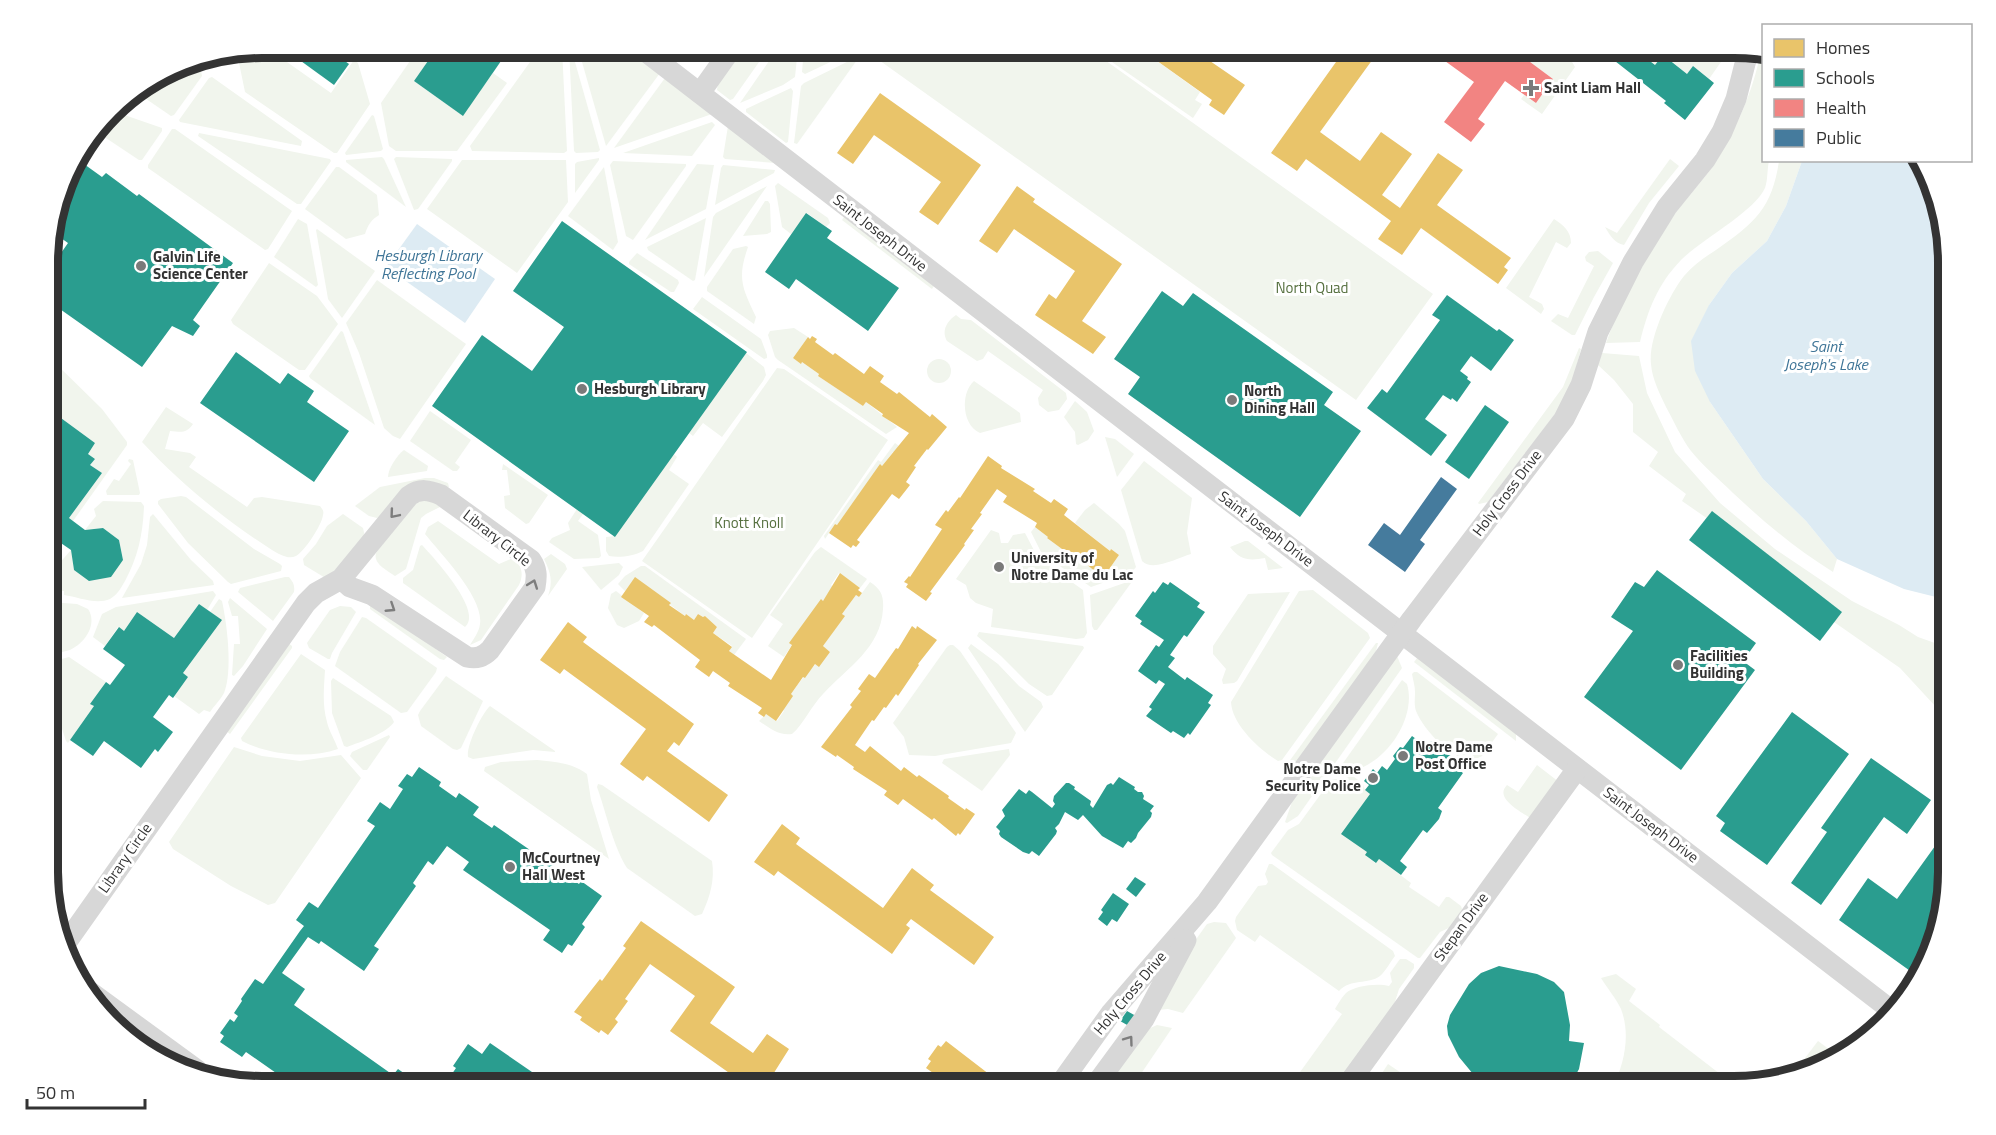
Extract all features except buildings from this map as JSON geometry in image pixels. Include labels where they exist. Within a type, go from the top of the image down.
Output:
[{"type":"street","name":"Saint Joseph Drive","points":[[655,59],[1887,1006]]},
{"type":"street","points":[[700,93],[724,59]]},
{"type":"street","name":"Holy Cross Drive","points":[[1066,1076],[1111,1013],[1207,902],[1402,632],[1564,419],[1581,385],[1598,333],[1634,262],[1667,207],[1705,160],[1722,132],[1736,99],[1746,59]]},
{"type":"street","name":"Library Circle","points":[[69,938],[306,603],[315,593],[341,579],[409,496],[420,490],[441,495],[531,560],[537,578],[534,587],[490,650],[474,659],[467,657],[372,595],[350,587],[341,579]]},
{"type":"street","name":"Stepan Drive","points":[[1354,1076],[1577,768]]},
{"type":"street","name":"Holy Cross Drive","points":[[1102,1076],[1144,1019],[1207,902]]},
{"type":"street","points":[[107,1004],[185,1061]]},
{"type":"green space","name":"North Quad","points":[[1103,58],[1433,294],[1356,400],[877,59]]},
{"type":"green space","points":[[1107,58],[1153,58],[1200,92],[1195,100],[1202,104],[1193,118]]},
{"type":"green space","points":[[1525,58],[1570,58],[1575,67],[1542,114],[1521,99],[1524,95],[1536,103],[1553,79]]},
{"type":"green space","points":[[1646,58],[1661,58],[1655,65]]},
{"type":"green space","points":[[1668,58],[1723,59],[1709,79],[1693,66],[1687,74]]},
{"type":"green space","points":[[283,59],[331,93],[354,60],[358,63],[370,104],[337,153],[334,153],[245,92],[238,60]]},
{"type":"green space","points":[[411,59],[429,59],[414,81],[462,115],[493,73],[507,83],[457,151],[396,151],[389,146],[381,103]]},
{"type":"green space","points":[[532,59],[563,59],[567,151],[564,153],[472,151],[470,146]]},
{"type":"green space","points":[[570,59],[574,59],[600,150],[576,153],[574,151]]},
{"type":"green space","points":[[581,59],[641,59],[660,73],[606,146]]},
{"type":"green space","points":[[734,59],[761,59],[733,99],[730,100],[717,90],[718,82]]},
{"type":"green space","points":[[771,59],[797,59],[795,77],[783,85],[740,103]]},
{"type":"green space","points":[[803,59],[838,59],[805,74],[802,72]]},
{"type":"green space","points":[[854,59],[857,60],[797,144],[794,143],[801,86]]},
{"type":"green space","points":[[1759,60],[1762,60],[1762,162],[1769,162],[1765,188],[1739,216],[1690,252],[1673,269],[1654,298],[1640,342],[1606,343],[1635,278],[1662,232],[1712,167],[1731,136]]},
{"type":"green space","points":[[198,69],[202,76],[171,116],[144,97],[160,86]]},
{"type":"green space","points":[[212,77],[302,141],[301,146],[180,122],[179,120]]},
{"type":"green space","points":[[665,78],[712,114],[614,148]]},
{"type":"green space","points":[[791,88],[793,91],[788,142],[786,143],[746,112],[746,109]]},
{"type":"green space","points":[[123,114],[162,128],[142,160],[103,136]]},
{"type":"green space","points":[[372,115],[383,149],[346,155],[345,153]]},
{"type":"green space","points":[[712,122],[715,125],[692,156],[623,153]]},
{"type":"green space","points":[[728,126],[776,163],[725,159],[723,157]]},
{"type":"green space","points":[[172,129],[292,211],[268,249],[265,250],[148,168]]},
{"type":"green space","points":[[199,133],[331,161],[301,204],[297,204],[198,136]]},
{"type":"green space","points":[[382,157],[406,207],[346,162],[346,160]]},
{"type":"green space","points":[[396,157],[452,159],[418,209],[414,210],[394,159]]},
{"type":"green space","points":[[599,158],[599,160],[575,193],[575,164]]},
{"type":"green space","points":[[1670,159],[1679,166],[1649,203],[1624,245],[1618,242],[1605,227],[1617,233]]},
{"type":"green space","points":[[462,160],[566,160],[568,202],[517,273],[427,209]]},
{"type":"green space","points":[[613,161],[686,164],[633,240],[626,236],[610,165]]},
{"type":"green space","points":[[1779,162],[1802,162],[1786,206],[1767,241],[1732,273],[1709,305],[1710,402],[1763,479],[1806,521],[1837,559],[1833,572],[1769,525],[1696,457],[1684,441],[1666,407],[1652,370],[1651,354],[1656,330],[1678,284],[1695,265],[1741,231],[1760,213],[1772,191]]},
{"type":"green space","points":[[697,164],[714,165],[706,209],[645,240]]},
{"type":"green space","points":[[723,165],[775,170],[774,173],[715,205]]},
{"type":"green space","points":[[336,167],[377,195],[379,215],[370,223],[365,234],[346,239],[305,209]]},
{"type":"green space","points":[[604,167],[618,242],[613,250],[568,216]]},
{"type":"green space","points":[[778,183],[828,218],[830,223],[826,227],[807,213],[791,234],[782,227],[775,186]]},
{"type":"green space","points":[[767,186],[704,277],[713,217],[716,213]]},
{"type":"green space","points":[[765,201],[770,204],[771,232],[743,236]]},
{"type":"green space","points":[[844,217],[935,284],[932,289],[842,220]]},
{"type":"green space","points":[[706,218],[695,280],[693,281],[648,250],[647,247]]},
{"type":"green space","points":[[298,219],[307,224],[318,285],[316,287],[274,257]]},
{"type":"green space","points":[[1554,219],[1568,232],[1571,243],[1567,248],[1556,242],[1529,297],[1542,304],[1544,309],[1541,314],[1506,288]]},
{"type":"green space","points":[[317,229],[375,271],[342,318],[328,299]]},
{"type":"green space","points":[[748,247],[742,275],[744,290],[756,317],[754,324],[707,291],[707,287],[733,249]]},
{"type":"green space","points":[[1598,251],[1613,263],[1575,335],[1572,335],[1551,321],[1558,314],[1568,318],[1594,266],[1586,261],[1585,257],[1589,252]]},
{"type":"green space","points":[[637,253],[678,280],[679,283],[674,292],[629,264]]},
{"type":"green space","points":[[269,263],[317,296],[338,324],[305,370],[299,370],[233,324],[231,320]]},
{"type":"green space","points":[[377,280],[466,344],[400,439],[384,428],[359,353],[346,323]]},
{"type":"green space","points":[[702,297],[761,339],[767,358],[764,359],[693,309]]},
{"type":"green space","points":[[956,315],[961,319],[971,320],[1066,393],[1067,399],[1059,410],[1048,412],[1039,405],[1038,398],[1043,390],[988,351],[983,359],[977,361],[947,341],[946,326]]},
{"type":"green space","points":[[794,328],[808,337],[793,358],[863,406],[866,402],[897,427],[886,434],[778,360],[768,335],[770,331]]},
{"type":"green space","points":[[341,331],[343,332],[375,425],[309,376]]},
{"type":"green space","points":[[1579,348],[1581,349],[1573,379],[1558,410],[1488,502],[1479,504],[1563,387]]},
{"type":"green space","points":[[746,353],[764,367],[766,375],[763,381],[722,437],[703,423],[693,436],[689,433]]},
{"type":"green space","points":[[1602,353],[1639,356],[1647,393],[1675,452],[1720,503],[1775,549],[1852,601],[1918,637],[1937,644],[1937,708],[1900,668],[1834,622],[1842,612],[1682,501],[1686,494],[1649,466],[1658,452],[1633,432],[1633,404],[1614,380],[1598,365]]},
{"type":"green space","points":[[939,359],[947,363],[951,371],[947,379],[939,383],[931,379],[927,371],[931,363]]},
{"type":"green space","points":[[58,366],[102,409],[127,442],[73,521],[69,518],[102,473],[90,465],[95,459],[88,454],[95,443],[58,416]]},
{"type":"green space","name":"Knott Knoll","points":[[777,368],[784,369],[888,440],[752,638],[642,561]]},
{"type":"green space","points":[[974,381],[1020,413],[1021,422],[980,433],[974,429],[966,417],[965,401],[966,393]]},
{"type":"green space","points":[[1075,401],[1087,412],[1094,431],[1088,440],[1078,445],[1075,432],[1064,417]]},
{"type":"green space","points":[[166,407],[193,424],[186,431],[170,431],[165,449],[190,453],[196,457],[189,467],[247,507],[254,498],[262,497],[320,506],[323,510],[322,519],[308,544],[299,554],[290,557],[281,555],[237,526],[187,486],[142,442]]},
{"type":"green space","points":[[430,411],[471,440],[455,463],[460,467],[457,471],[453,471],[410,441]]},
{"type":"green space","points":[[1105,437],[1115,439],[1134,454],[1117,477]]},
{"type":"green space","points":[[895,443],[899,446],[895,452],[882,466],[880,465],[825,539],[824,536],[878,460],[881,462]]},
{"type":"green space","points":[[404,450],[428,466],[427,471],[388,477],[393,462]]},
{"type":"green space","points":[[674,454],[677,457],[669,470],[689,484],[643,551],[626,556],[609,556],[606,551],[606,537],[615,536]]},
{"type":"green space","points":[[129,459],[133,460],[139,495],[107,495],[106,491],[114,479],[119,481],[131,464]]},
{"type":"green space","points":[[1144,461],[1192,498],[1187,533],[1191,554],[1159,565],[1142,561],[1121,490]]},
{"type":"green space","points":[[503,464],[548,495],[529,523],[526,524],[505,508],[504,496],[510,495],[507,470],[502,470]]},
{"type":"green space","points":[[434,478],[448,483],[449,487],[377,518],[369,516],[355,506],[380,487]]},
{"type":"green space","points":[[186,497],[254,549],[280,564],[281,571],[231,584],[228,582],[188,543],[158,504],[161,499]]},
{"type":"green space","points":[[423,499],[431,500],[440,507],[421,518],[406,569],[395,576],[379,564],[376,553],[410,508]]},
{"type":"green space","points":[[103,501],[141,502],[144,506],[139,545],[133,563],[120,589],[105,601],[64,595],[64,591],[58,591],[58,565],[71,550],[74,570],[123,560],[119,540],[103,528],[85,530],[96,516],[94,509]]},
{"type":"green space","points":[[1094,503],[1125,531],[1136,567],[1131,573],[1091,587],[1042,554],[1031,532],[1035,527],[1103,578],[1119,555],[1111,549],[1110,551],[1075,523]]},
{"type":"green space","points":[[577,509],[583,514],[578,521],[598,535],[601,556],[599,558],[574,559],[549,542],[552,538],[570,530],[568,523]]},
{"type":"green space","points":[[153,514],[191,560],[213,581],[214,585],[122,598],[141,564],[147,545],[150,517]]},
{"type":"green space","points":[[343,514],[363,528],[365,537],[327,579],[304,565],[303,559],[327,526]]},
{"type":"green space","points":[[438,521],[499,564],[513,558],[521,570],[519,585],[481,640],[470,645],[480,624],[479,613],[469,589],[425,534],[428,527]]},
{"type":"green space","points":[[991,530],[999,533],[1001,543],[1008,543],[1013,535],[1025,533],[1038,558],[1083,590],[1087,633],[1084,638],[1076,639],[991,627],[993,609],[976,603],[970,598],[966,585],[956,579]]},
{"type":"green space","points":[[1245,541],[1283,568],[1268,570],[1265,558],[1245,558],[1237,555],[1230,547]]},
{"type":"green space","points":[[422,545],[446,573],[463,598],[469,620],[465,627],[403,583],[403,578],[413,570]]},
{"type":"green space","points":[[821,547],[867,579],[860,588],[839,573],[831,585],[833,587],[823,601],[821,600],[784,657],[768,646],[783,624],[770,615]]},
{"type":"green space","points":[[551,554],[565,564],[567,569],[548,596],[550,577],[544,559]]},
{"type":"green space","points":[[619,563],[623,567],[619,575],[601,590],[582,567]]},
{"type":"green space","points":[[645,566],[746,639],[734,655],[729,651],[732,646],[713,633],[717,627],[705,616],[698,614],[694,620],[686,614],[685,616],[635,578],[625,591],[618,584],[625,576]]},
{"type":"green space","points":[[289,577],[293,582],[294,592],[273,621],[238,592],[240,588]]},
{"type":"green space","points":[[1130,581],[1131,583],[1097,630],[1094,630],[1090,595]]},
{"type":"green space","points":[[870,582],[879,590],[883,604],[881,623],[869,646],[832,684],[792,734],[778,733],[759,721],[766,714],[777,721],[797,685],[815,664],[830,652],[823,646],[844,616],[842,614],[856,595],[859,597]]},
{"type":"green space","points":[[1313,590],[1368,633],[1370,638],[1282,760],[1278,761],[1248,736],[1236,719],[1231,702],[1299,591]]},
{"type":"green space","points":[[213,591],[216,595],[207,610],[199,604],[174,638],[137,612],[124,631],[118,627],[105,646],[93,637],[102,614],[116,607]]},
{"type":"green space","points":[[616,591],[644,613],[639,621],[624,628],[617,625],[608,608],[611,594]]},
{"type":"green space","points":[[1290,592],[1237,681],[1223,684],[1226,669],[1213,654],[1213,646],[1248,594]]},
{"type":"green space","points":[[230,598],[267,629],[234,676],[232,675],[234,644],[240,644],[238,616],[232,616],[228,602]]},
{"type":"green space","points":[[219,599],[222,601],[227,634],[229,660],[227,684],[223,695],[210,712],[204,710],[199,714],[174,696],[188,677],[183,673],[221,620],[210,612]]},
{"type":"green space","points":[[58,603],[77,604],[88,609],[91,615],[91,627],[85,638],[70,650],[58,653]]},
{"type":"green space","points":[[373,604],[447,657],[444,660],[440,659],[370,609],[370,605]]},
{"type":"green space","points":[[340,606],[351,607],[356,612],[328,659],[309,648],[307,643],[330,610]]},
{"type":"green space","points":[[362,617],[437,668],[407,712],[401,713],[335,666],[340,652]]},
{"type":"green space","points":[[979,632],[1083,646],[1084,648],[1052,695],[1047,696],[1029,684],[977,636]]},
{"type":"green space","points":[[288,643],[292,648],[230,734],[226,731]]},
{"type":"green space","points":[[1378,643],[1375,655],[1289,769],[1288,763]]},
{"type":"green space","points":[[971,644],[998,664],[1019,686],[1041,702],[1043,707],[1025,732],[968,648]]},
{"type":"green space","points":[[950,645],[960,651],[1016,733],[1011,743],[935,756],[909,755],[904,737],[893,723]]},
{"type":"green space","points":[[301,654],[325,670],[325,716],[338,749],[315,754],[289,754],[264,750],[242,741],[241,738]]},
{"type":"green space","points":[[1397,656],[1402,668],[1298,816],[1285,822],[1292,802]]},
{"type":"green space","points":[[69,657],[106,682],[91,703],[94,706],[68,743],[58,716],[58,660]]},
{"type":"green space","points":[[1418,657],[1516,733],[1516,741],[1414,662]]},
{"type":"green space","points":[[1414,672],[1498,734],[1482,756],[1470,762],[1454,754],[1425,727],[1416,711],[1412,674]]},
{"type":"green space","points":[[446,676],[483,701],[461,748],[457,750],[421,726],[418,715]]},
{"type":"green space","points":[[333,678],[391,716],[394,722],[372,737],[347,747],[344,746],[332,713],[331,681]]},
{"type":"green space","points":[[1402,680],[1407,684],[1409,698],[1407,713],[1393,742],[1370,763],[1356,770],[1342,772],[1341,766]]},
{"type":"green space","points":[[490,706],[555,752],[533,750],[473,759],[468,757],[469,745],[475,730]]},
{"type":"green space","points":[[389,735],[390,737],[367,770],[363,770],[350,756],[352,752]]},
{"type":"green space","points":[[234,747],[262,756],[300,761],[341,755],[361,778],[275,903],[268,905],[231,886],[173,849],[169,842]]},
{"type":"green space","points":[[1009,749],[1010,755],[982,791],[942,763],[944,759]]},
{"type":"green space","points":[[537,760],[570,765],[587,774],[591,800],[609,859],[484,771],[485,767],[501,762]]},
{"type":"green space","points":[[1537,765],[1559,782],[1530,818],[1510,804],[1504,795],[1504,790],[1507,785],[1518,792]]},
{"type":"green space","points":[[1353,776],[1370,794],[1342,834],[1367,852],[1366,856],[1375,863],[1379,859],[1411,883],[1409,887],[1439,907],[1446,897],[1461,906],[1462,909],[1453,926],[1440,932],[1420,958],[1271,853],[1288,830],[1299,824],[1331,780]]},
{"type":"green space","points":[[598,784],[712,861],[711,888],[702,914],[695,916],[627,868],[614,839]]},
{"type":"green space","points":[[1269,864],[1393,951],[1395,956],[1382,974],[1375,979],[1349,984],[1339,991],[1260,935],[1255,942],[1237,930],[1236,917],[1258,886],[1266,885],[1268,882],[1265,874]]},
{"type":"green space","points":[[1226,923],[1236,938],[1183,1013],[1168,1009],[1158,1010],[1172,973],[1207,924]]},
{"type":"green space","points":[[1400,959],[1406,959],[1414,964],[1414,968],[1399,989],[1393,1008],[1344,1076],[1297,1076],[1342,1014],[1335,1009],[1345,995],[1350,990],[1361,986],[1389,986],[1392,982],[1390,973]]},
{"type":"green space","points":[[1616,974],[1636,989],[1629,1001],[1723,1076],[1617,1076],[1625,1049],[1626,1029],[1621,1009],[1601,978]]},
{"type":"green space","points":[[1157,1025],[1172,1028],[1139,1076],[1109,1076],[1139,1033]]},
{"type":"green space","points":[[1818,1041],[1832,1051],[1824,1056],[1799,1066]]},
{"type":"green space","points":[[1388,1064],[1406,1076],[1380,1076]]},
{"type":"water","name":"Saint Joseph's Lake","points":[[1802,162],[1911,162],[1927,197],[1934,222],[1937,249],[1937,597],[1904,589],[1837,559],[1806,521],[1763,479],[1710,402],[1695,371],[1691,341],[1709,305],[1732,273],[1767,241],[1786,206]]},
{"type":"water","name":"Hesburgh Library Reflecting Pool","points":[[417,224],[495,279],[465,323],[386,267]]},
{"type":"place","name":"Saint Liam Hall","points":[[1531,88]]},
{"type":"place","name":"Galvin Life Science Center","points":[[141,266]]},
{"type":"place","name":"Hesburgh Library","points":[[582,389]]},
{"type":"place","name":"North Dining Hall","points":[[1232,400]]},
{"type":"place","name":"University of Notre Dame du Lac","points":[[999,567]]},
{"type":"place","name":"Facilities Building","points":[[1678,665]]},
{"type":"place","name":"Notre Dame Post Office","points":[[1403,756]]},
{"type":"place","name":"Notre Dame Security Police","points":[[1373,778]]},
{"type":"place","name":"McCourtney Hall West","points":[[510,867]]}]
